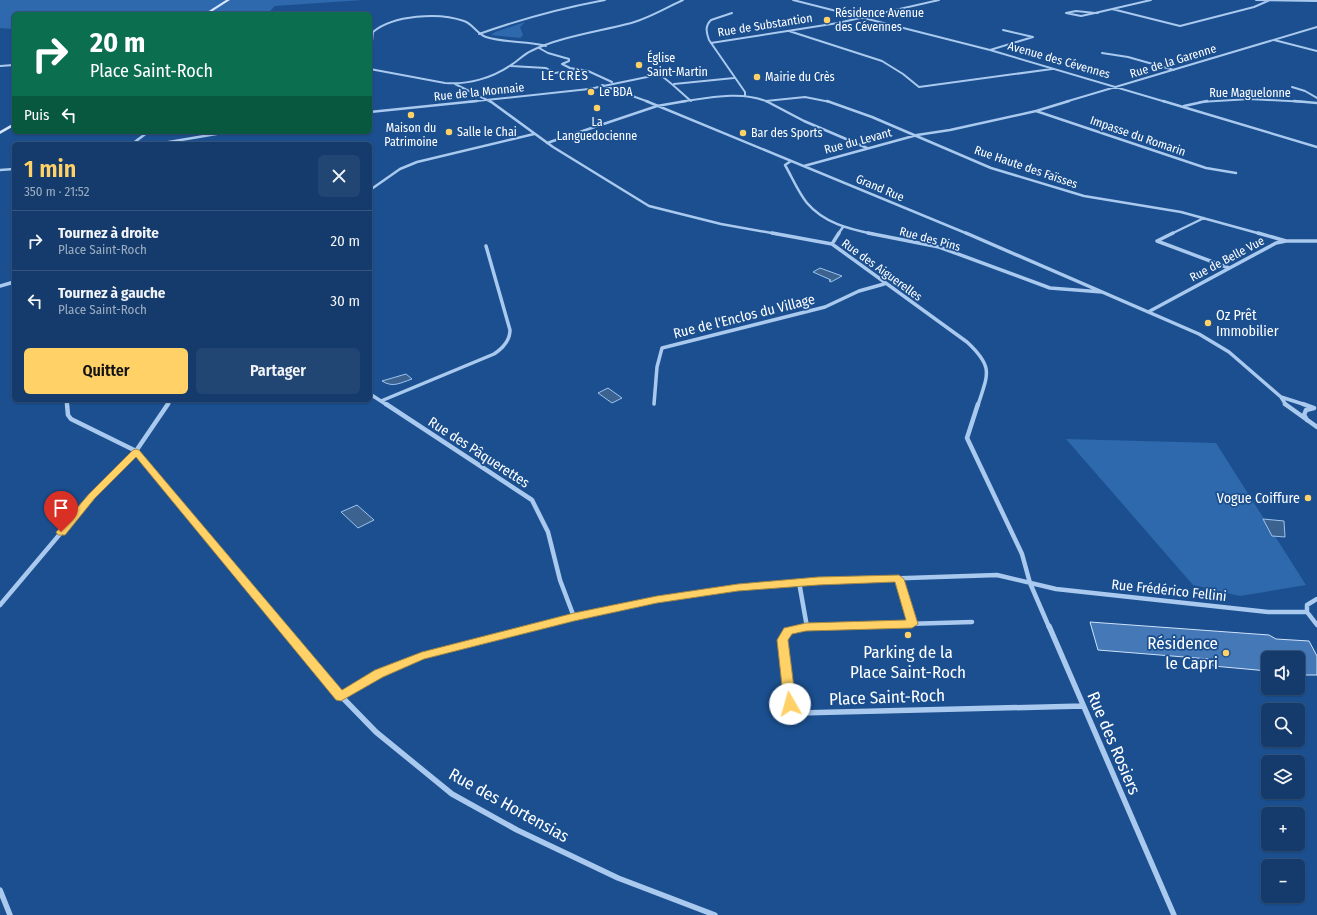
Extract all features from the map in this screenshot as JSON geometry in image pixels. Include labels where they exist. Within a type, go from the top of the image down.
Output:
[{"type":"street","points":[[209,12],[228,0]]},
{"type":"street","points":[[479,34],[563,8],[605,0]]},
{"type":"street","points":[[372,69],[455,84],[488,77],[510,66],[530,51],[596,30],[629,24],[683,0]]},
{"type":"street","name":"Avenue des Cévennes","points":[[793,0],[859,18],[990,50],[1118,86],[1317,147]]},
{"type":"street","name":"Rue de Substantion","points":[[711,43],[859,18],[939,0]]},
{"type":"street","points":[[1098,13],[1076,11],[1066,13],[1081,16],[1098,13],[1151,0]]},
{"type":"street","points":[[1256,0],[1317,1]]},
{"type":"street","points":[[1112,9],[1180,26],[1254,7],[1270,0]]},
{"type":"street","points":[[732,13],[716,17],[708,22],[706,33],[734,78],[745,92],[745,96]]},
{"type":"street","points":[[372,36],[373,32],[378,27],[390,23],[421,18],[450,18],[465,21],[479,34],[491,38],[527,41],[546,46]]},
{"type":"street","name":"Rue de la Garenne","points":[[917,135],[950,130],[1036,111],[1317,28]]},
{"type":"street","points":[[990,50],[1033,38],[1003,30]]},
{"type":"street","points":[[789,31],[882,61],[903,74],[919,87],[1054,68]]},
{"type":"street","points":[[1274,40],[1317,51]]},
{"type":"street","points":[[539,48],[548,53],[569,59],[562,64],[588,71],[613,83]]},
{"type":"street","points":[[1102,53],[1128,57],[1174,70]]},
{"type":"street","points":[[0,66],[12,65]]},
{"type":"street","points":[[510,66],[546,68],[556,73],[576,69]]},
{"type":"street","name":"Rue de la Monnaie","points":[[372,112],[549,94],[660,75],[680,70],[682,69],[681,67]]},
{"type":"street","points":[[660,75],[674,84],[678,90],[691,101]]},
{"type":"street","points":[[674,84],[734,78]]},
{"type":"street","name":"Rue des Aiguerelles","points":[[455,84],[488,100],[534,134],[649,206],[721,224],[832,244],[884,284],[967,342],[980,354],[988,374],[967,438],[1022,554],[1030,583]]},
{"type":"street","name":"Grand Rue","points":[[602,85],[619,90],[804,166],[1150,311],[1218,344],[1281,397],[1284,404],[1317,427]]},
{"type":"street","points":[[1292,87],[1305,91],[1317,98]]},
{"type":"street","points":[[547,142],[657,106],[745,96],[766,101],[804,121],[867,148]]},
{"type":"street","name":"Rue Haute des Faïsses","points":[[766,101],[812,98],[872,117],[991,168],[1084,196],[1181,212],[1286,241]]},
{"type":"street","name":"Rue Maguelonne","points":[[1183,106],[1217,100],[1258,100],[1317,104]]},
{"type":"street","name":"Impasse du Romarin","points":[[1036,111],[1206,168],[1236,173]]},
{"type":"street","points":[[0,133],[12,125]]},
{"type":"street","points":[[135,142],[145,134]]},
{"type":"street","points":[[169,142],[216,134]]},
{"type":"street","points":[[372,189],[400,169],[417,162],[534,134]]},
{"type":"street","name":"Rue du Levant","points":[[804,166],[917,135]]},
{"type":"street","name":"Rue des Pins","points":[[791,161],[786,165],[807,203],[832,223],[843,227],[939,248],[1050,288],[1104,292]]},
{"type":"street","points":[[0,170],[12,169]]},
{"type":"street","points":[[0,174],[9,170]]},
{"type":"street","points":[[1204,218],[1157,241],[1229,268]]},
{"type":"street","points":[[832,244],[843,227]]},
{"type":"street","name":"Rue de Belle Vue","points":[[1150,311],[1276,243],[1286,241],[1317,242]]},
{"type":"street","points":[[381,401],[494,354],[508,342],[510,330],[486,246]]},
{"type":"street","points":[[0,286],[12,283]]},
{"type":"street","name":"Rue de l'Enclos du Village","points":[[654,404],[657,367],[662,348],[825,306],[859,291],[884,284]]},
{"type":"street","name":"Rue des Pâquerettes","points":[[372,395],[532,500],[548,532],[560,580],[574,617]]},
{"type":"street","points":[[1281,397],[1316,408]]},
{"type":"street","points":[[67,402],[68,414],[71,419],[136,452]]},
{"type":"street","points":[[0,605],[92,496],[136,452],[170,402]]},
{"type":"street","points":[[1308,422],[1304,415],[1306,410],[1316,408]]},
{"type":"street","name":"Rue des Hortensias","points":[[136,452],[341,696],[376,732],[452,794],[516,830],[618,878],[715,915]]},
{"type":"street","name":"Rue Frédérico Fellini","points":[[341,696],[379,673],[422,656],[574,617],[686,595],[738,587],[800,582],[997,575],[1056,589],[1232,608],[1307,612]]},
{"type":"street","points":[[899,579],[912,624]]},
{"type":"street","points":[[800,582],[806,627]]},
{"type":"street","name":"Rue des Rosiers","points":[[1030,583],[1174,915]]},
{"type":"street","points":[[1317,598],[1307,605],[1307,612],[1317,625]]},
{"type":"street","name":"Place Saint-Roch","points":[[972,622],[806,627],[788,631],[783,640],[790,704],[799,713],[1083,706]]},
{"type":"street","points":[[0,890],[10,915]]},
{"type":"shaded area","points":[[0,0],[363,0],[275,6],[269,12],[12,12],[12,29],[0,28]]},
{"type":"shaded area","points":[[525,22],[520,27],[523,35],[520,38],[491,35],[495,32]]},
{"type":"shaded area","points":[[820,268],[842,276],[831,282],[829,281],[831,280],[813,272]]},
{"type":"shaded area","points":[[406,374],[412,379],[393,384],[382,381]]},
{"type":"shaded area","points":[[608,388],[622,398],[612,403],[598,393]]},
{"type":"shaded area","points":[[1066,439],[1216,443],[1306,585],[1240,596],[1193,585]]},
{"type":"shaded area","points":[[357,505],[374,520],[358,528],[341,512]]},
{"type":"shaded area","points":[[1263,519],[1284,521],[1285,537],[1272,536]]},
{"type":"building","name":"Résidence le Capri","points":[[1090,622],[1269,635],[1276,639],[1309,641],[1317,656],[1317,675],[1305,675],[1305,651],[1261,651],[1261,670],[1213,666],[1209,659],[1098,650]]},
{"type":"place","name":"Résidence Avenue des Cévennes","points":[[827,20]]},
{"type":"place","name":"Église Saint-Martin","points":[[639,65]]},
{"type":"place","name":"Mairie du Crès","points":[[757,77]]},
{"type":"place","name":"Le BDA","points":[[591,92]]},
{"type":"place","name":"La Languedocienne","points":[[597,108]]},
{"type":"place","name":"Maison du Patrimoine","points":[[411,115]]},
{"type":"place","name":"Salle le Chai","points":[[449,132]]},
{"type":"place","name":"Bar des Sports","points":[[743,133]]},
{"type":"place","name":"Oz Prêt Immobilier","points":[[1208,323]]},
{"type":"place","name":"Vogue Coiffure","points":[[1308,498]]},
{"type":"place","name":"Parking de la Place Saint-Roch","points":[[908,635]]},
{"type":"place","name":"Résidence le Capri","points":[[1226,653]]},
{"type":"district","name":"LE CRÈS","points":[[565,75]]},
{"type":"route","points":[[61,532],[92,496],[136,452],[341,696],[379,673],[422,656],[574,617],[657,600],[738,587],[818,581],[899,579],[912,624],[806,627],[788,631],[783,640],[790,704]]}]
